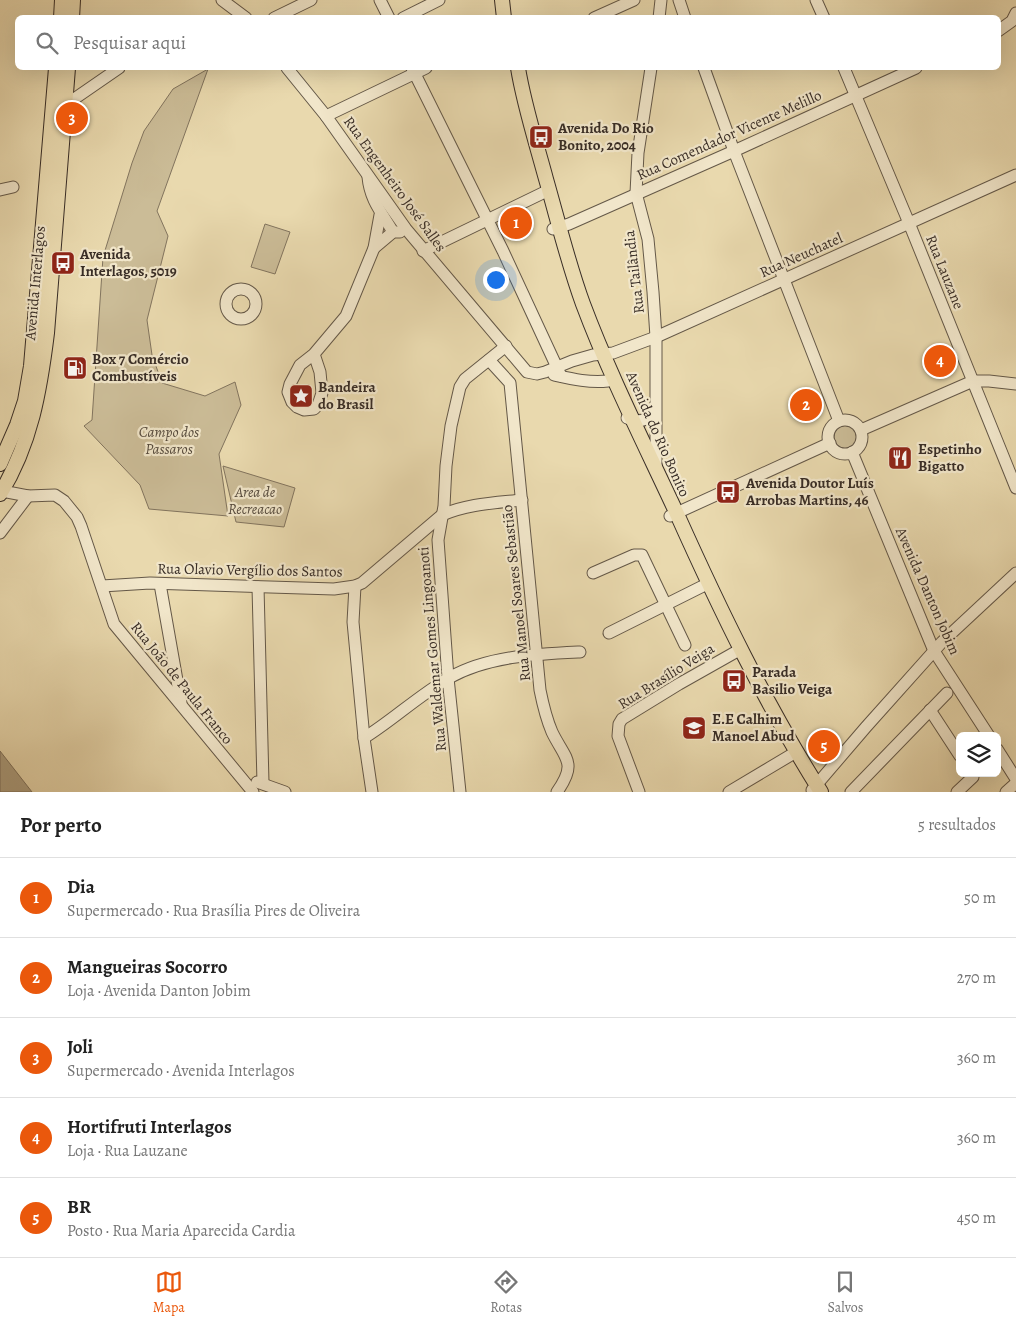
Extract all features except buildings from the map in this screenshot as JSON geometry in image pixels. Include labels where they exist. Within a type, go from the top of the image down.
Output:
[{"type":"main road","points":[[61,15],[62,0]]},
{"type":"main road","points":[[72,15],[73,0]]},
{"type":"main road","points":[[502,0],[504,15]]},
{"type":"main road","points":[[508,0],[510,15]]},
{"type":"main road","name":"Avenida Interlagos","points":[[1,492],[21,451],[35,410],[48,333],[58,109],[56,70]]},
{"type":"main road","name":"Avenida Interlagos","points":[[0,464],[25,401],[31,366],[58,109],[68,70]]},
{"type":"main road","name":"Avenida do Rio Bonito","points":[[512,70],[524,131],[546,191]]},
{"type":"main road","name":"Avenida do Rio Bonito","points":[[518,70],[546,191],[575,304],[738,651]]},
{"type":"main road","name":"Avenida do Rio Bonito","points":[[600,354],[608,381],[656,472],[703,586],[760,688],[793,754],[816,790]]},
{"type":"street","points":[[231,15],[222,0],[242,15]]},
{"type":"street","points":[[280,15],[311,0]]},
{"type":"street","points":[[380,0],[388,15]]},
{"type":"street","points":[[409,15],[439,0]]},
{"type":"street","points":[[601,15],[634,0]]},
{"type":"street","points":[[659,15],[661,0]]},
{"type":"street","points":[[679,0],[684,15]]},
{"type":"street","points":[[816,0],[823,15]]},
{"type":"street","points":[[1001,29],[1012,22],[1016,13]]},
{"type":"street","points":[[58,109],[116,70]]},
{"type":"street","points":[[326,116],[416,70]]},
{"type":"street","points":[[418,70],[486,219],[503,251],[559,372]]},
{"type":"street","name":"Rua Tailândia","points":[[651,70],[638,153],[636,193],[648,239],[656,337],[655,414],[658,465],[656,472]]},
{"type":"street","points":[[705,70],[734,151],[839,421]]},
{"type":"street","name":"Rua Lauzane","points":[[845,70],[1016,488]]},
{"type":"street","name":"Rua Comendador Vicente Melillo","points":[[557,228],[734,151],[911,70]]},
{"type":"street","name":"Rua Engenheiro José Salles","points":[[291,72],[315,107],[326,116],[423,251],[527,372]]},
{"type":"street","points":[[367,173],[369,185],[380,214],[393,232]]},
{"type":"street","name":"Rua Neuchatel","points":[[559,372],[600,354],[613,353],[656,337],[1016,175]]},
{"type":"street","points":[[0,190],[13,187]]},
{"type":"street","points":[[423,251],[546,191]]},
{"type":"street","points":[[314,354],[346,316],[374,248],[380,214]]},
{"type":"street","points":[[374,248],[403,224]]},
{"type":"street","name":"Rua Waldemar Gomes Lingoanoti","points":[[460,792],[448,678],[438,540],[451,426],[460,387],[465,379],[506,346]]},
{"type":"street","points":[[489,360],[510,383],[527,372],[537,374],[559,372],[575,380],[608,381]]},
{"type":"street","points":[[861,430],[973,382],[989,381],[1016,384]]},
{"type":"street","name":"Rua Manoel Soares Sebastião","points":[[510,383],[540,690],[545,714],[553,734],[567,759],[568,768],[566,776],[557,792]]},
{"type":"street","points":[[628,418],[643,421],[655,414]]},
{"type":"street","points":[[849,420],[854,422],[861,430],[860,445],[852,452],[841,453],[832,448],[829,433],[834,424],[839,421],[849,420]]},
{"type":"street","points":[[673,514],[830,443]]},
{"type":"street","name":"Avenida Danton Jobim","points":[[852,452],[934,651],[986,732]]},
{"type":"street","name":"Rua João de Paula Franco","points":[[1,492],[28,496],[55,495],[64,501],[81,526],[114,624],[252,792]]},
{"type":"street","points":[[0,533],[28,496]]},
{"type":"street","name":"Rua Olavio Vergílio dos Santos","points":[[102,586],[160,584],[334,589],[354,586],[369,577],[442,516],[455,509],[522,500]]},
{"type":"street","points":[[593,574],[634,555],[642,555],[685,645]]},
{"type":"street","points":[[816,790],[866,727],[934,651],[1016,573]]},
{"type":"street","points":[[160,584],[181,704]]},
{"type":"street","points":[[354,586],[353,622],[369,784],[372,792]]},
{"type":"street","points":[[609,633],[703,586]]},
{"type":"street","points":[[258,587],[263,783]]},
{"type":"street","name":"Rua Brasílio Veiga","points":[[639,792],[618,736],[619,724],[622,719],[738,651]]},
{"type":"street","points":[[364,738],[385,725],[414,701],[448,678],[463,671],[479,666],[537,655],[580,652]]},
{"type":"street","points":[[852,792],[947,693]]},
{"type":"street","points":[[930,710],[956,750]]},
{"type":"street","points":[[729,792],[793,754]]},
{"type":"street","points":[[1001,755],[1016,779]]},
{"type":"street","points":[[957,792],[972,777]]},
{"type":"street","points":[[243,781],[263,783],[285,792]]},
{"type":"street","points":[[1006,792],[1016,783]]},
{"type":"green space","name":"Campo dos Passaros","points":[[208,70],[157,211],[168,236],[147,320],[152,355],[162,383],[205,396],[235,382],[241,405],[219,454],[228,516],[149,509],[140,485],[84,426],[92,420],[103,257],[132,163],[144,131],[173,89]]},
{"type":"green space","points":[[265,224],[290,232],[275,274],[251,267]]},
{"type":"green space","points":[[846,425],[855,428],[858,437],[855,446],[846,449],[837,446],[834,437],[837,428]]},
{"type":"green space","name":"Area de Recreacao","points":[[223,466],[295,488],[284,527],[236,522]]},
{"type":"shaded area","points":[[0,751],[32,792],[0,792]]},
{"type":"place","name":"Joli","points":[[72,118]]},
{"type":"place","name":"Avenida Do Rio Bonito, 2004","points":[[541,137]]},
{"type":"place","name":"Dia","points":[[516,223]]},
{"type":"place","name":"Avenida Interlagos, 5019","points":[[63,263]]},
{"type":"place","name":"Hortifruti Interlagos","points":[[940,361]]},
{"type":"place","name":"Box 7 Comércio Combustíveis","points":[[75,368]]},
{"type":"place","name":"Bandeira do Brasil","points":[[301,396]]},
{"type":"place","name":"Mangueiras Socorro","points":[[806,405]]},
{"type":"place","name":"Espetinho Bigatto","points":[[900,458]]},
{"type":"place","name":"Avenida Doutor Luís Arrobas Martins, 46","points":[[728,492]]},
{"type":"place","name":"Parada Basilio Veiga","points":[[734,681]]},
{"type":"place","name":"E.E Calhim Manoel Abud","points":[[694,728]]},
{"type":"place","name":"BR","points":[[824,746]]}]
